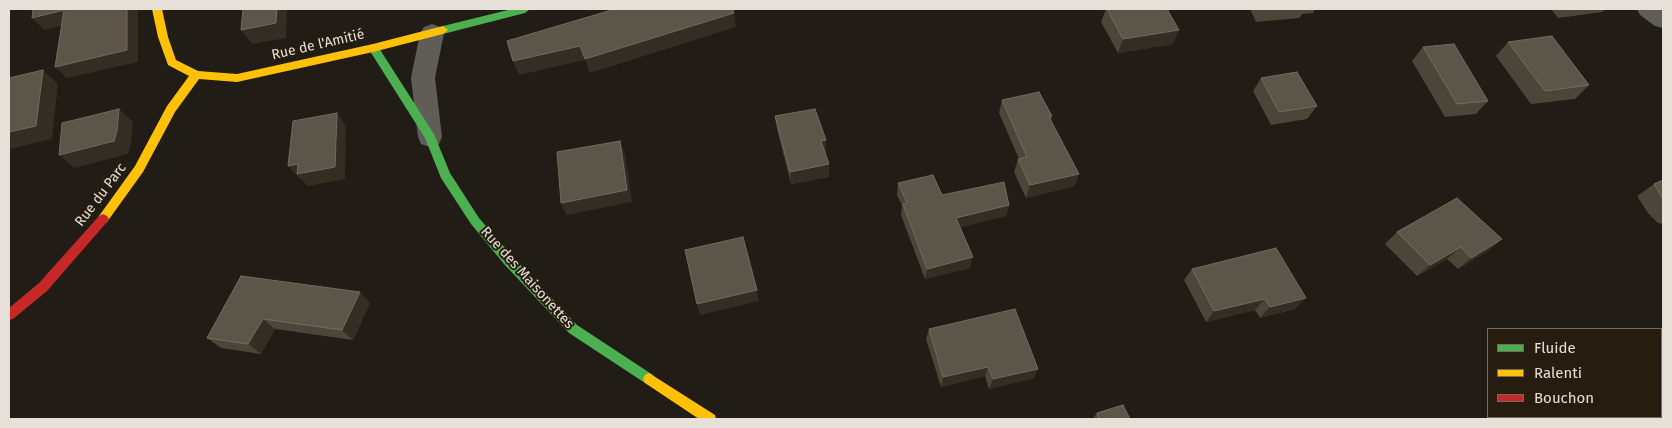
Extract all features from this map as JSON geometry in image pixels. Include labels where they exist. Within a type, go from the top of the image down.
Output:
[{"type":"street","name":"Rue de l'Amitié","points":[[158,9],[163,38],[172,62],[196,75],[237,78],[372,48],[525,9]]},
{"type":"street","points":[[1648,9],[1663,20]]},
{"type":"street","name":"Rue des Maisonettes","points":[[430,137],[423,78],[432,32]]},
{"type":"street","name":"Rue des Maisonettes","points":[[372,48],[430,137],[445,175],[476,220],[508,260],[573,329],[710,419]]},
{"type":"street","name":"Rue du Parc","points":[[9,315],[43,287],[95,230],[139,169],[171,109],[196,75]]},
{"type":"building","points":[[33,9],[127,9],[127,50],[55,67],[64,10],[32,18]]},
{"type":"building","points":[[243,9],[277,9],[276,23],[241,30]]},
{"type":"building","points":[[615,9],[733,9],[734,13],[585,59],[580,46],[513,61],[507,41]]},
{"type":"building","points":[[1107,9],[1167,9],[1179,30],[1123,39]]},
{"type":"building","points":[[1552,36],[1589,85],[1545,91],[1508,42]]},
{"type":"building","points":[[1454,44],[1488,101],[1457,104],[1423,47]]},
{"type":"building","points":[[43,70],[36,126],[9,132],[9,78]]},
{"type":"building","points":[[1297,72],[1317,106],[1279,112],[1261,78]]},
{"type":"building","points":[[1039,92],[1052,116],[1049,117],[1079,174],[1030,185],[1018,159],[1027,157],[1002,100]]},
{"type":"building","points":[[119,109],[114,141],[59,155],[62,123]]},
{"type":"building","points":[[815,109],[826,140],[821,141],[829,164],[790,172],[775,116]]},
{"type":"building","points":[[337,113],[335,167],[297,174],[298,164],[288,166],[293,121]]},
{"type":"building","points":[[620,141],[627,190],[561,203],[557,152]]},
{"type":"building","points":[[933,175],[942,195],[1004,182],[1009,205],[956,218],[973,257],[927,269],[903,204],[907,203],[898,183]]},
{"type":"building","points":[[1663,180],[1663,199],[1654,184]]},
{"type":"building","points":[[1457,198],[1502,239],[1471,258],[1461,247],[1430,265],[1397,232]]},
{"type":"building","points":[[743,237],[757,290],[697,304],[685,250]]},
{"type":"building","points":[[1276,248],[1306,298],[1270,307],[1265,299],[1214,311],[1192,269]]},
{"type":"building","points":[[241,276],[360,292],[342,330],[263,319],[248,344],[207,338]]},
{"type":"building","points":[[1015,309],[1038,369],[993,379],[988,367],[943,377],[929,329]]},
{"type":"building","points":[[1123,405],[1130,419],[1099,419],[1097,413]]},
{"type":"traffic: fast","points":[[443,30],[525,9]]},
{"type":"traffic: fast","points":[[373,48],[430,137],[445,175],[475,221],[508,260],[573,329],[649,379]]},
{"type":"traffic: slow","points":[[157,9],[163,37],[172,62],[196,75],[237,78],[373,48],[443,30]]},
{"type":"traffic: slow","points":[[103,219],[139,169],[171,109],[196,75]]},
{"type":"traffic: slow","points":[[649,379],[710,419]]},
{"type":"traffic: jam","points":[[9,315],[43,287],[103,219]]}]
